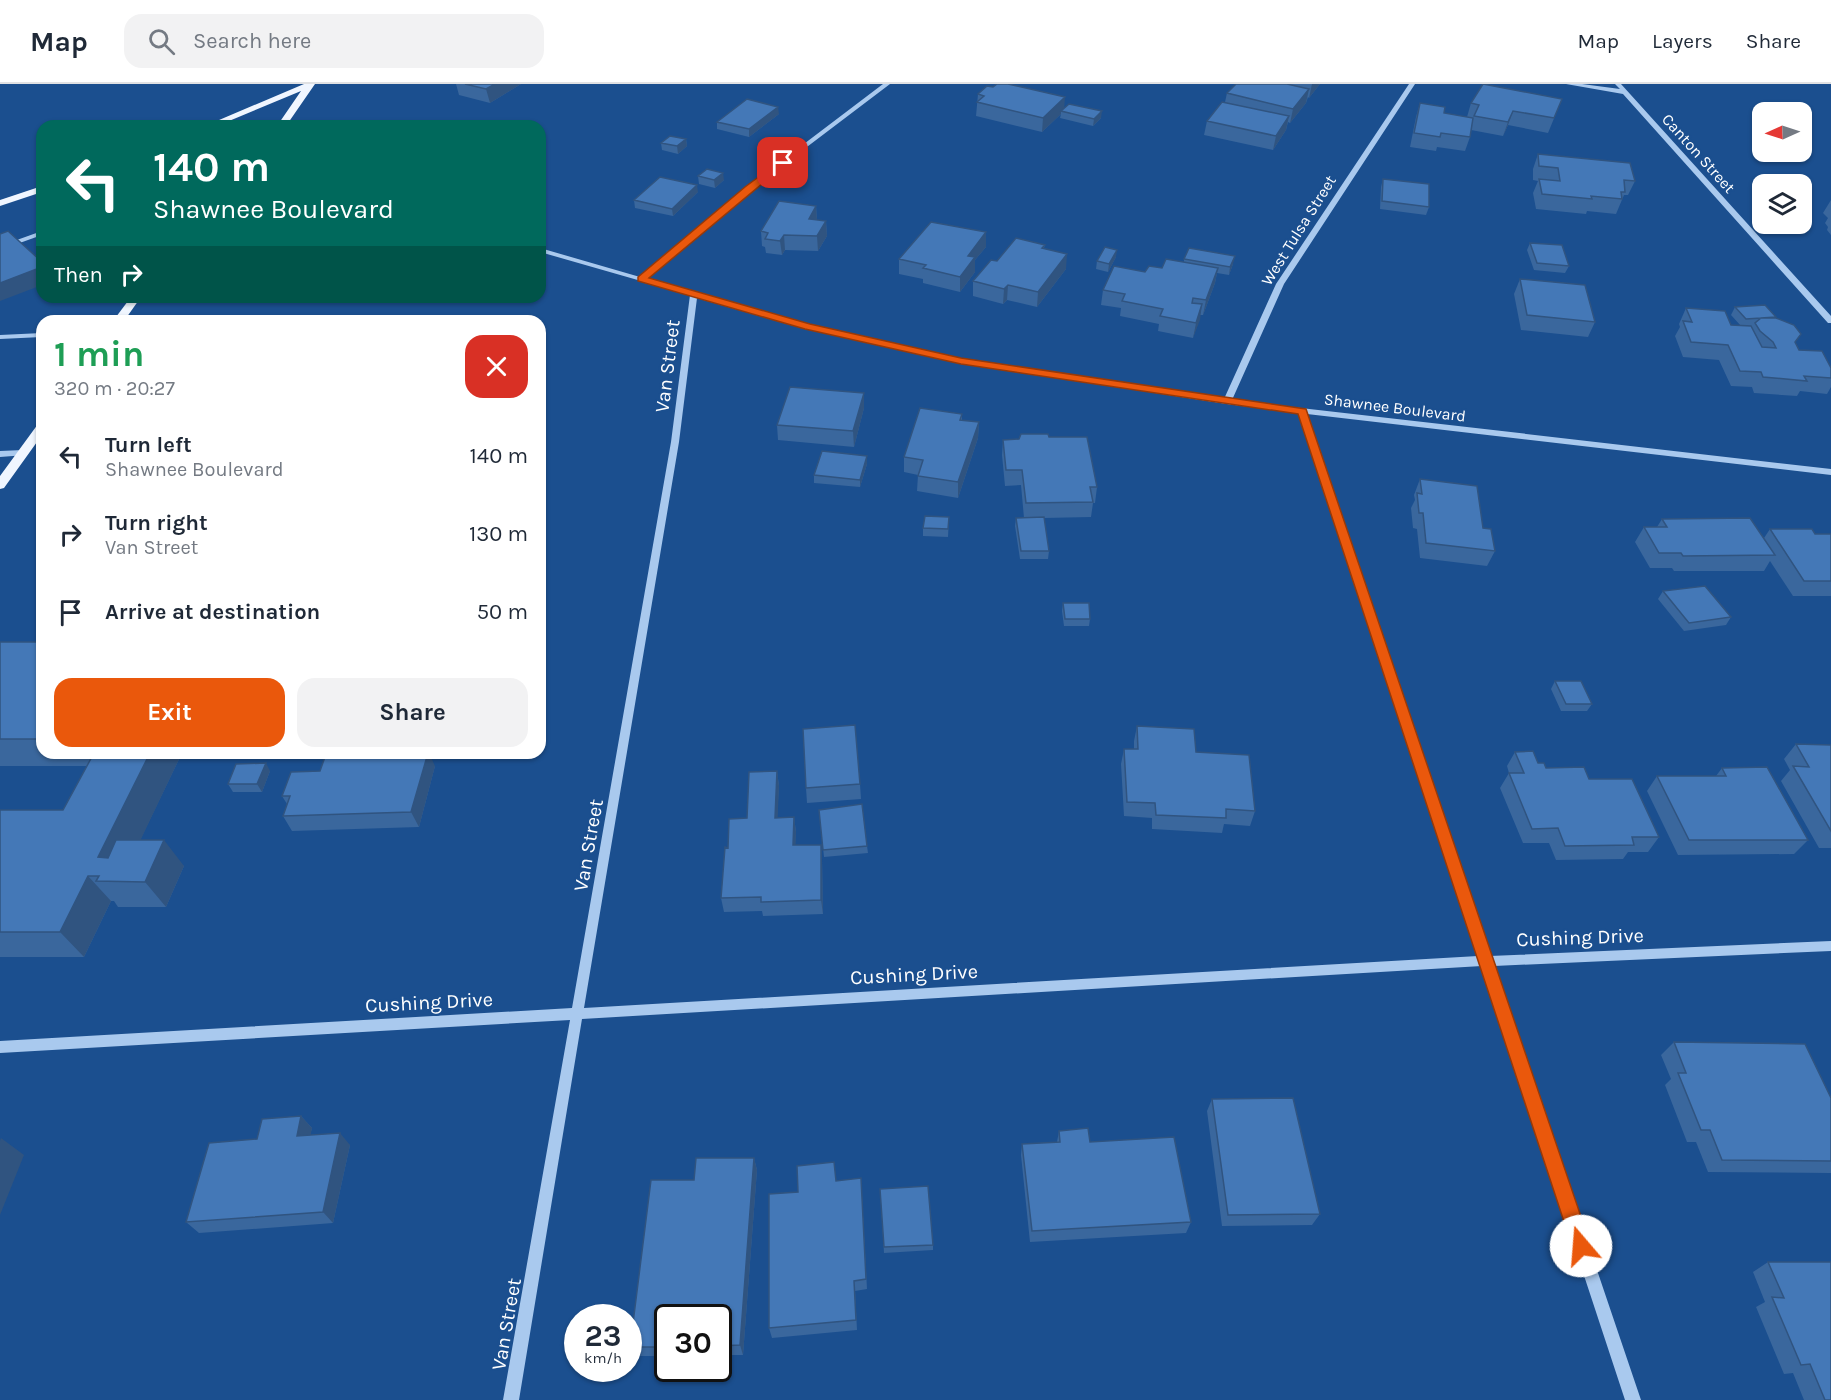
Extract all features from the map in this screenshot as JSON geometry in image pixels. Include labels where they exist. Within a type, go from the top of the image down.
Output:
[{"type":"main road","points":[[224,120],[311,84]]},
{"type":"main road","points":[[285,120],[311,84]]},
{"type":"main road","points":[[244,120],[253,108]]},
{"type":"main road","points":[[0,202],[36,191]]},
{"type":"main road","points":[[0,485],[36,435]]},
{"type":"street","points":[[642,279],[748,189],[888,84]]},
{"type":"street","name":"West Tulsa Street","points":[[1227,402],[1280,284],[1412,84]]},
{"type":"street","points":[[1569,84],[1625,92]]},
{"type":"street","name":"Canton Street","points":[[1618,84],[1831,321]]},
{"type":"street","points":[[0,248],[36,235]]},
{"type":"street","name":"Shawnee Boulevard","points":[[546,252],[808,327],[961,361],[1227,402],[1831,472]]},
{"type":"street","name":"Van Street","points":[[511,1400],[675,442],[694,294]]},
{"type":"street","points":[[0,337],[36,335]]},
{"type":"street","points":[[1302,411],[1633,1400]]},
{"type":"street","points":[[0,454],[23,453]]},
{"type":"street","name":"Cushing Drive","points":[[0,1047],[1486,961],[1831,946]]},
{"type":"building","points":[[465,84],[495,84],[486,89]]},
{"type":"building","points":[[997,84],[1008,84],[1065,97],[1043,118],[977,102],[984,96],[978,94],[987,86],[993,87]]},
{"type":"building","points":[[1236,84],[1287,84],[1309,89],[1293,109],[1227,93]]},
{"type":"building","points":[[1483,84],[1562,99],[1554,118],[1513,111],[1508,122],[1474,116],[1479,105],[1471,103]]},
{"type":"building","points":[[747,99],[778,107],[749,129],[717,122]]},
{"type":"building","points":[[1222,102],[1289,116],[1276,136],[1207,121]]},
{"type":"building","points":[[1420,103],[1445,107],[1444,113],[1473,118],[1470,137],[1441,133],[1440,137],[1414,133]]},
{"type":"building","points":[[1069,104],[1102,111],[1094,119],[1061,111]]},
{"type":"building","points":[[670,136],[686,139],[677,146],[661,143]]},
{"type":"building","points":[[1538,154],[1630,163],[1635,181],[1624,180],[1625,192],[1621,192],[1622,199],[1591,196],[1592,199],[1542,194],[1539,179],[1560,181],[1558,168],[1539,166]]},
{"type":"building","points":[[707,169],[723,173],[714,180],[698,176]]},
{"type":"building","points":[[660,177],[697,185],[672,209],[634,200]]},
{"type":"building","points":[[1383,179],[1429,184],[1429,207],[1382,201]]},
{"type":"building","points":[[779,201],[816,206],[809,219],[826,221],[817,236],[784,235],[780,241],[765,239],[768,233],[761,231]]},
{"type":"building","points":[[931,222],[986,232],[968,256],[975,257],[960,277],[923,268],[926,265],[899,259]]},
{"type":"building","points":[[8,231],[36,257],[36,269],[0,283],[0,234]]},
{"type":"building","points":[[1016,238],[1045,245],[1042,248],[1067,254],[1038,292],[1008,285],[1004,289],[973,281],[991,260],[997,261]]},
{"type":"building","points":[[1530,243],[1562,245],[1569,266],[1537,263]]},
{"type":"building","points":[[1105,247],[1117,250],[1109,264],[1097,261]]},
{"type":"building","points":[[1189,248],[1235,256],[1230,267],[1184,259]]},
{"type":"building","points":[[1166,259],[1218,268],[1206,300],[1193,298],[1192,303],[1202,304],[1196,323],[1160,316],[1163,309],[1122,301],[1125,294],[1103,290],[1114,266],[1145,272],[1149,266],[1162,268]]},
{"type":"building","points":[[1520,279],[1585,285],[1595,322],[1527,315]]},
{"type":"building","points":[[1765,305],[1776,317],[1746,319],[1735,307]]},
{"type":"building","points":[[1686,308],[1725,311],[1731,325],[1751,326],[1762,347],[1776,348],[1755,323],[1761,318],[1776,318],[1794,325],[1801,334],[1795,342],[1799,350],[1822,351],[1831,368],[1831,378],[1804,376],[1807,381],[1763,377],[1761,372],[1740,371],[1728,345],[1691,342],[1683,321],[1692,322]]},
{"type":"building","points":[[790,387],[864,393],[853,431],[777,425]]},
{"type":"building","points":[[920,408],[962,414],[960,420],[979,422],[958,482],[918,476],[923,460],[904,457]]},
{"type":"building","points":[[1021,434],[1087,437],[1097,487],[1090,487],[1093,502],[1026,503],[1022,470],[1006,470],[1003,440],[1019,439]]},
{"type":"building","points":[[822,451],[867,456],[860,480],[814,475]]},
{"type":"building","points":[[1420,479],[1477,486],[1483,528],[1491,529],[1495,551],[1426,543],[1423,513],[1419,513],[1417,493],[1422,494]]},
{"type":"building","points":[[925,516],[949,517],[948,529],[923,528]]},
{"type":"building","points":[[1044,517],[1049,551],[1021,551],[1016,518]]},
{"type":"building","points":[[1750,518],[1775,555],[1683,556],[1681,553],[1659,553],[1644,527],[1667,527],[1662,519]]},
{"type":"building","points":[[1770,529],[1812,529],[1815,534],[1831,534],[1831,581],[1804,581]]},
{"type":"building","points":[[1705,586],[1731,617],[1689,623],[1663,591]]},
{"type":"building","points":[[1063,603],[1089,603],[1090,619],[1065,619]]},
{"type":"building","points":[[0,642],[36,642],[36,739],[0,739]]},
{"type":"building","points":[[1555,681],[1581,681],[1592,704],[1566,704]]},
{"type":"building","points":[[855,725],[860,784],[806,788],[803,729]]},
{"type":"building","points":[[1137,726],[1194,729],[1196,752],[1249,755],[1255,811],[1226,809],[1226,818],[1156,815],[1155,803],[1127,802],[1124,749],[1138,749]]},
{"type":"building","points":[[1796,744],[1831,745],[1831,831],[1793,766],[1809,767]]},
{"type":"building","points":[[1533,751],[1538,763],[1544,763],[1546,768],[1584,767],[1589,779],[1632,779],[1659,837],[1632,837],[1634,845],[1565,846],[1558,828],[1532,829],[1509,773],[1524,773],[1515,752]]},
{"type":"building","points":[[91,759],[147,759],[98,857],[108,858],[116,840],[164,840],[145,882],[96,881],[99,876],[88,876],[60,932],[0,932],[0,810],[63,810]]},
{"type":"building","points":[[324,759],[426,759],[411,812],[283,816],[290,796],[282,796],[291,772],[320,771]]},
{"type":"building","points":[[266,763],[257,784],[228,784],[236,764]]},
{"type":"building","points":[[1767,767],[1808,840],[1689,840],[1657,776],[1726,776],[1722,768]]},
{"type":"building","points":[[777,771],[775,818],[794,817],[793,845],[821,845],[821,900],[761,902],[761,897],[721,898],[725,847],[728,848],[729,819],[747,818],[749,772]]},
{"type":"building","points":[[862,804],[867,846],[823,850],[819,810]]},
{"type":"building","points":[[1674,1042],[1805,1044],[1831,1098],[1831,1161],[1722,1160],[1710,1130],[1701,1130],[1678,1073],[1686,1073]]},
{"type":"building","points":[[1293,1098],[1320,1214],[1228,1215],[1212,1099]]},
{"type":"building","points":[[301,1116],[297,1136],[340,1133],[323,1212],[186,1222],[209,1143],[257,1139],[262,1119]]},
{"type":"building","points":[[1088,1128],[1090,1142],[1174,1137],[1191,1222],[1032,1231],[1022,1144],[1060,1142],[1059,1131]]},
{"type":"building","points":[[696,1158],[754,1158],[740,1345],[732,1345],[732,1304],[654,1304],[654,1347],[642,1347],[642,1304],[635,1304],[651,1180],[694,1180]]},
{"type":"building","points":[[834,1162],[836,1181],[861,1178],[866,1279],[854,1281],[856,1320],[769,1328],[769,1194],[798,1192],[797,1166]]},
{"type":"building","points":[[928,1186],[933,1245],[884,1247],[880,1189]]},
{"type":"building","points":[[1768,1262],[1831,1262],[1831,1400],[1825,1400],[1810,1364],[1801,1365],[1772,1297],[1784,1298]]},
{"type":"route","points":[[783,163],[748,189],[642,279],[808,327],[961,361],[1227,402],[1302,411],[1581,1246]]}]
